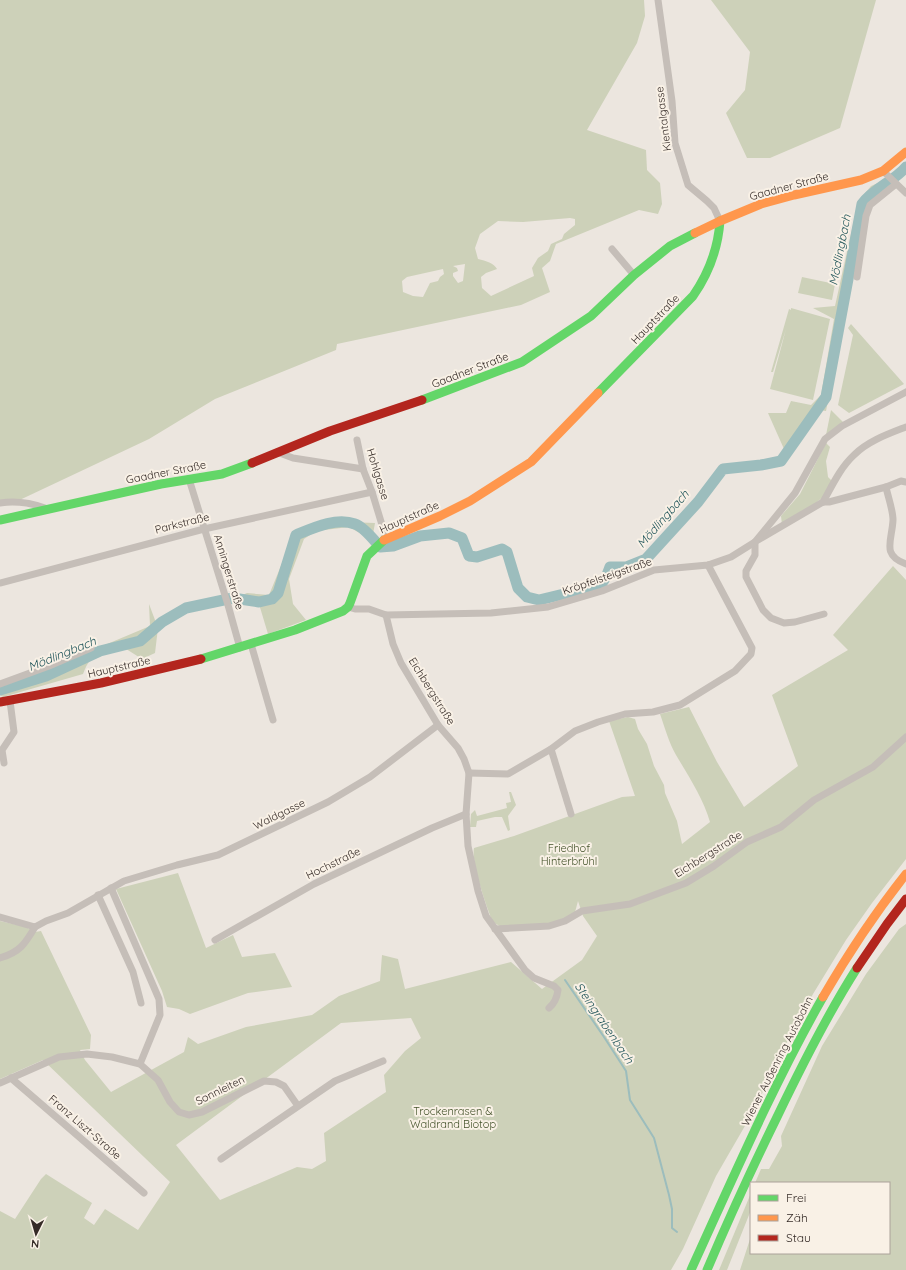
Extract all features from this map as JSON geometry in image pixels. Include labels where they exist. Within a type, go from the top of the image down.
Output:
[{"type":"main road","name":"Gaadner Straße","points":[[0,520],[189,479],[222,474],[330,431],[439,395],[522,362],[591,316],[634,275],[670,246],[720,221],[761,204],[861,180],[891,179],[906,152]]},
{"type":"main road","name":"Hauptstraße","points":[[0,702],[83,688],[157,671],[240,648],[343,611],[348,607],[367,556],[381,542],[470,501],[531,462],[694,296],[704,280],[715,250],[720,221]]},
{"type":"main road","name":"Wiener Außenring Autobahn","points":[[691,1270],[769,1100],[806,1028],[844,961],[881,906],[906,874]]},
{"type":"main road","points":[[707,1270],[760,1151],[819,1032],[857,968],[906,898]]},
{"type":"street","name":"Kientalgasse","points":[[658,0],[672,101],[675,143],[688,185],[714,208],[720,221]]},
{"type":"street","points":[[858,278],[866,216],[870,205],[891,179],[906,193]]},
{"type":"street","points":[[614,251],[634,275]]},
{"type":"street","name":"Kröpfelsteigstraße","points":[[386,615],[491,613],[548,607],[602,590],[654,570],[708,566],[730,557],[755,542],[795,493],[824,439],[842,426],[906,392]]},
{"type":"street","points":[[824,614],[795,622],[784,623],[772,618],[763,610],[746,578],[746,571],[756,555],[755,542],[823,502],[842,468],[854,454],[877,439],[906,427]]},
{"type":"street","name":"Hohlgasse","points":[[357,440],[363,470],[372,492],[381,542]]},
{"type":"street","points":[[277,452],[293,458],[363,470]]},
{"type":"street","name":"Anningerstraße","points":[[189,479],[240,648]]},
{"type":"street","points":[[823,502],[829,502],[886,487],[901,481],[906,482]]},
{"type":"street","points":[[886,487],[893,519],[889,548],[891,554],[898,561],[906,564]]},
{"type":"street","name":"Parkstraße","points":[[0,583],[204,529],[372,492]]},
{"type":"street","points":[[0,508],[9,502]]},
{"type":"street","points":[[0,503],[9,502],[37,505],[46,509]]},
{"type":"street","points":[[469,773],[508,774],[551,748],[575,731],[625,714],[653,712],[680,705],[735,671],[751,654],[752,648],[708,566]]},
{"type":"street","points":[[348,607],[356,609],[369,609],[386,615]]},
{"type":"street","name":"Eichbergstraße","points":[[386,615],[393,644],[401,663],[438,725],[458,748],[464,758],[469,773],[466,814],[468,846],[478,891],[486,916],[525,970],[534,978],[554,986],[558,990],[554,1004],[549,1008]]},
{"type":"street","points":[[251,644],[273,720]]},
{"type":"street","points":[[0,684],[49,666],[91,648]]},
{"type":"street","points":[[4,763],[2,750],[14,732],[10,700]]},
{"type":"street","name":"Waldgasse","points":[[35,927],[46,921],[68,913],[124,881],[176,865],[218,855],[328,802],[370,777],[438,725]]},
{"type":"street","name":"Eichbergstraße","points":[[495,929],[549,926],[565,921],[582,912],[630,904],[686,883],[714,866],[747,842],[780,827],[814,800],[873,767],[906,737]]},
{"type":"street","points":[[551,748],[571,814]]},
{"type":"street","name":"Hochstraße","points":[[215,940],[320,881],[432,828],[466,814]]},
{"type":"street","points":[[0,1083],[59,1057],[87,1054],[112,1057],[140,1064],[160,1015],[159,999],[111,888]]},
{"type":"street","points":[[98,895],[133,972],[140,1003]]},
{"type":"street","points":[[0,917],[35,927],[24,945],[9,955],[0,958]]},
{"type":"street","points":[[221,1159],[335,1081],[383,1061]]},
{"type":"street","name":"Sonnleiten","points":[[140,1064],[158,1080],[170,1102],[179,1112],[189,1116],[202,1112],[264,1081],[276,1082],[284,1086],[298,1106]]},
{"type":"street","name":"Franz Liszt-Straße","points":[[11,1078],[144,1193]]},
{"type":"green space","points":[[0,0],[644,0],[645,16],[637,43],[587,130],[646,150],[647,170],[660,183],[662,204],[658,214],[639,210],[556,244],[550,261],[542,268],[550,292],[521,305],[337,344],[336,350],[215,399],[149,439],[9,505],[0,506]],"holes":[[[570,218],[575,219],[575,225],[564,234],[562,239],[551,244],[548,251],[538,258],[532,268],[534,276],[491,296],[482,288],[481,277],[486,273],[497,269],[487,261],[478,259],[475,248],[480,234],[498,221],[523,222]],[[465,264],[463,281],[458,283],[453,276],[453,273],[458,271],[457,268],[453,266]],[[443,269],[444,274],[438,281],[430,283],[423,297],[413,296],[403,292],[402,281],[407,277]]]},
{"type":"green space","points":[[711,0],[876,0],[840,128],[770,158],[747,158],[726,113],[745,90],[750,52]]},
{"type":"green space","points":[[885,180],[890,184],[877,193],[864,207],[865,217],[826,411],[813,409],[784,449],[768,413],[786,413],[791,401],[811,405],[821,395],[834,319],[813,308],[835,306],[858,202],[871,186]]},
{"type":"green space","points":[[802,277],[835,284],[832,300],[798,293]]},
{"type":"green space","points":[[791,308],[830,319],[813,400],[770,389],[786,329],[773,372],[771,372],[789,309],[791,310]]},
{"type":"green space","points":[[851,324],[904,384],[849,413],[838,405],[853,335],[848,328]]},
{"type":"green space","points":[[831,410],[844,423],[826,435]]},
{"type":"green space","points":[[826,443],[830,447],[826,461],[828,477],[832,481],[823,497],[812,506],[782,525],[781,516],[800,494]]},
{"type":"green space","points":[[347,522],[375,523],[372,540],[349,527],[316,531],[304,539],[289,579],[293,604],[306,620],[268,634],[259,604],[236,604],[240,596],[247,593],[269,595],[294,534]]},
{"type":"green space","points":[[893,566],[906,580],[906,859],[846,940],[813,994],[785,1046],[753,1112],[716,1176],[683,1249],[671,1270],[0,1270],[0,1211],[15,1219],[41,1179],[46,1174],[92,1203],[84,1218],[94,1225],[105,1209],[138,1230],[170,1182],[43,1060],[0,1079],[0,921],[26,927],[35,932],[41,931],[91,1035],[90,1049],[80,1050],[85,1060],[111,1092],[184,1052],[188,1037],[198,1044],[246,1027],[312,1015],[339,996],[380,981],[382,955],[398,959],[405,989],[511,962],[542,989],[582,960],[597,936],[583,916],[578,901],[574,916],[549,926],[500,926],[496,924],[492,920],[480,884],[475,863],[474,848],[514,836],[622,797],[635,796],[609,721],[628,717],[635,719],[638,729],[647,744],[654,766],[664,785],[665,793],[677,821],[682,844],[710,822],[700,796],[671,746],[660,714],[689,707],[717,762],[744,807],[798,766],[772,695],[848,650],[833,635]],"holes":[[[411,1018],[421,1038],[405,1051],[384,1075],[386,1092],[324,1133],[326,1161],[312,1169],[297,1167],[220,1200],[176,1145],[341,1023]]]},
{"type":"green space","points":[[149,604],[158,628],[155,653],[142,659],[123,647],[103,651],[98,653],[90,660],[83,674],[3,697],[0,695],[0,689],[150,626]]},
{"type":"green space","points":[[509,792],[511,792],[516,805],[508,816],[510,830],[508,831],[502,817],[477,821],[476,827],[470,827],[471,814],[475,810],[477,816],[507,808],[506,803],[511,802]]},
{"type":"green space","points":[[178,873],[206,948],[233,935],[242,957],[275,953],[292,987],[248,993],[190,1014],[179,1009],[167,1007],[162,991],[116,889]]},
{"type":"green space","points":[[906,924],[906,1270],[740,1270],[750,1239],[750,1254],[890,1254],[890,1182],[755,1182],[761,1169],[769,1169],[782,1146],[781,1136],[822,1046],[866,974],[899,929]]},
{"type":"green space","points":[[750,1195],[750,1212],[727,1270],[719,1270]]},
{"type":"waterway","name":"Mödlingbach","points":[[0,690],[46,676],[100,651],[140,641],[162,622],[186,608],[233,598],[259,602],[272,599],[278,593],[296,535],[325,524],[340,522],[355,524],[369,534],[380,547],[393,546],[420,536],[449,533],[462,538],[469,556],[477,557],[502,549],[507,552],[518,588],[527,597],[539,600],[601,585],[610,567],[626,567],[646,559],[698,502],[723,469],[761,465],[781,461],[826,397],[862,204],[867,198],[906,167]]},
{"type":"waterway","name":"Steingrabenbach","points":[[565,980],[626,1071],[630,1100],[654,1138],[672,1209],[672,1228],[677,1232]]},
{"type":"traffic: fast","points":[[598,393],[693,296],[704,279],[712,260],[720,221]]},
{"type":"traffic: fast","points":[[422,400],[522,362],[591,316],[634,275],[670,246],[695,233]]},
{"type":"traffic: fast","points":[[0,520],[161,484],[222,474],[252,463]]},
{"type":"traffic: fast","points":[[201,659],[295,630],[343,611],[350,603],[367,556],[384,540]]},
{"type":"traffic: fast","points":[[707,1270],[750,1173],[796,1078],[825,1022],[857,968]]},
{"type":"traffic: fast","points":[[691,1270],[770,1098],[823,997]]},
{"type":"traffic: slow","points":[[695,233],[761,204],[861,180],[883,171],[906,152]]},
{"type":"traffic: slow","points":[[384,540],[440,516],[470,501],[531,462],[598,393]]},
{"type":"traffic: slow","points":[[823,997],[862,934],[906,874]]},
{"type":"traffic: jam","points":[[252,463],[330,431],[422,400]]},
{"type":"traffic: jam","points":[[0,702],[101,683],[201,659]]},
{"type":"traffic: jam","points":[[857,968],[906,899]]},
{"type":"park label","name":"Friedhof Hinterbrühl","points":[[569,854]]},
{"type":"park label","name":"Trockenrasen & Waldrand Biotop","points":[[453,1117]]}]
